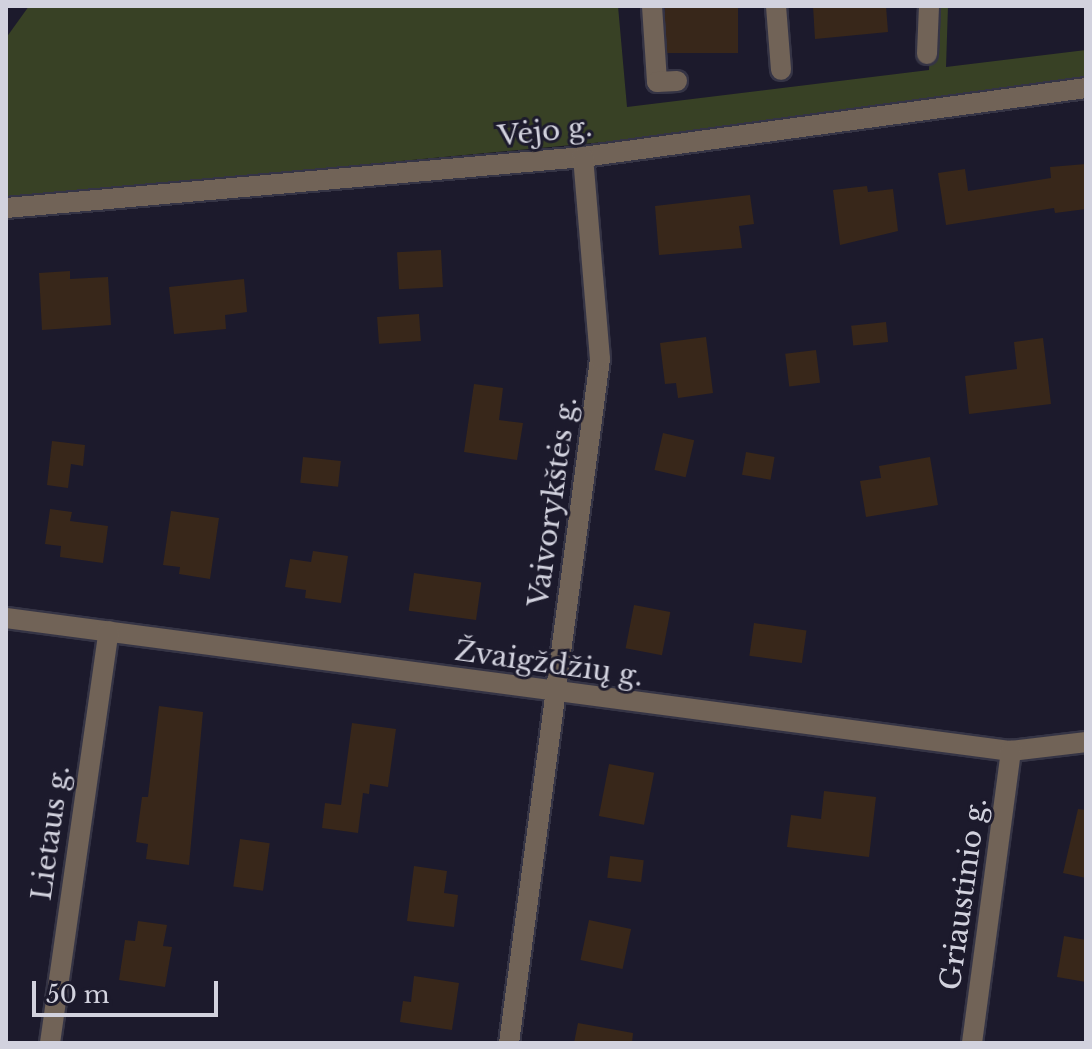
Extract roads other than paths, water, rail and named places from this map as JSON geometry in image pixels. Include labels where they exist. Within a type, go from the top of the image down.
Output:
[{"type":"street","points":[[652,6],[657,82],[677,81]]},
{"type":"street","points":[[776,6],[781,70]]},
{"type":"street","points":[[927,54],[929,6]]},
{"type":"street","name":"Vėjo g.","points":[[6,208],[583,157],[1086,88]]},
{"type":"street","name":"Vaivorykštės g.","points":[[509,1043],[600,359],[583,157]]},
{"type":"street","name":"Žvaigždžių g.","points":[[6,618],[1011,751],[1086,742]]},
{"type":"street","name":"Lietaus g.","points":[[50,1043],[109,631]]},
{"type":"street","name":"Griaustinio g.","points":[[972,1043],[1011,751]]}]
